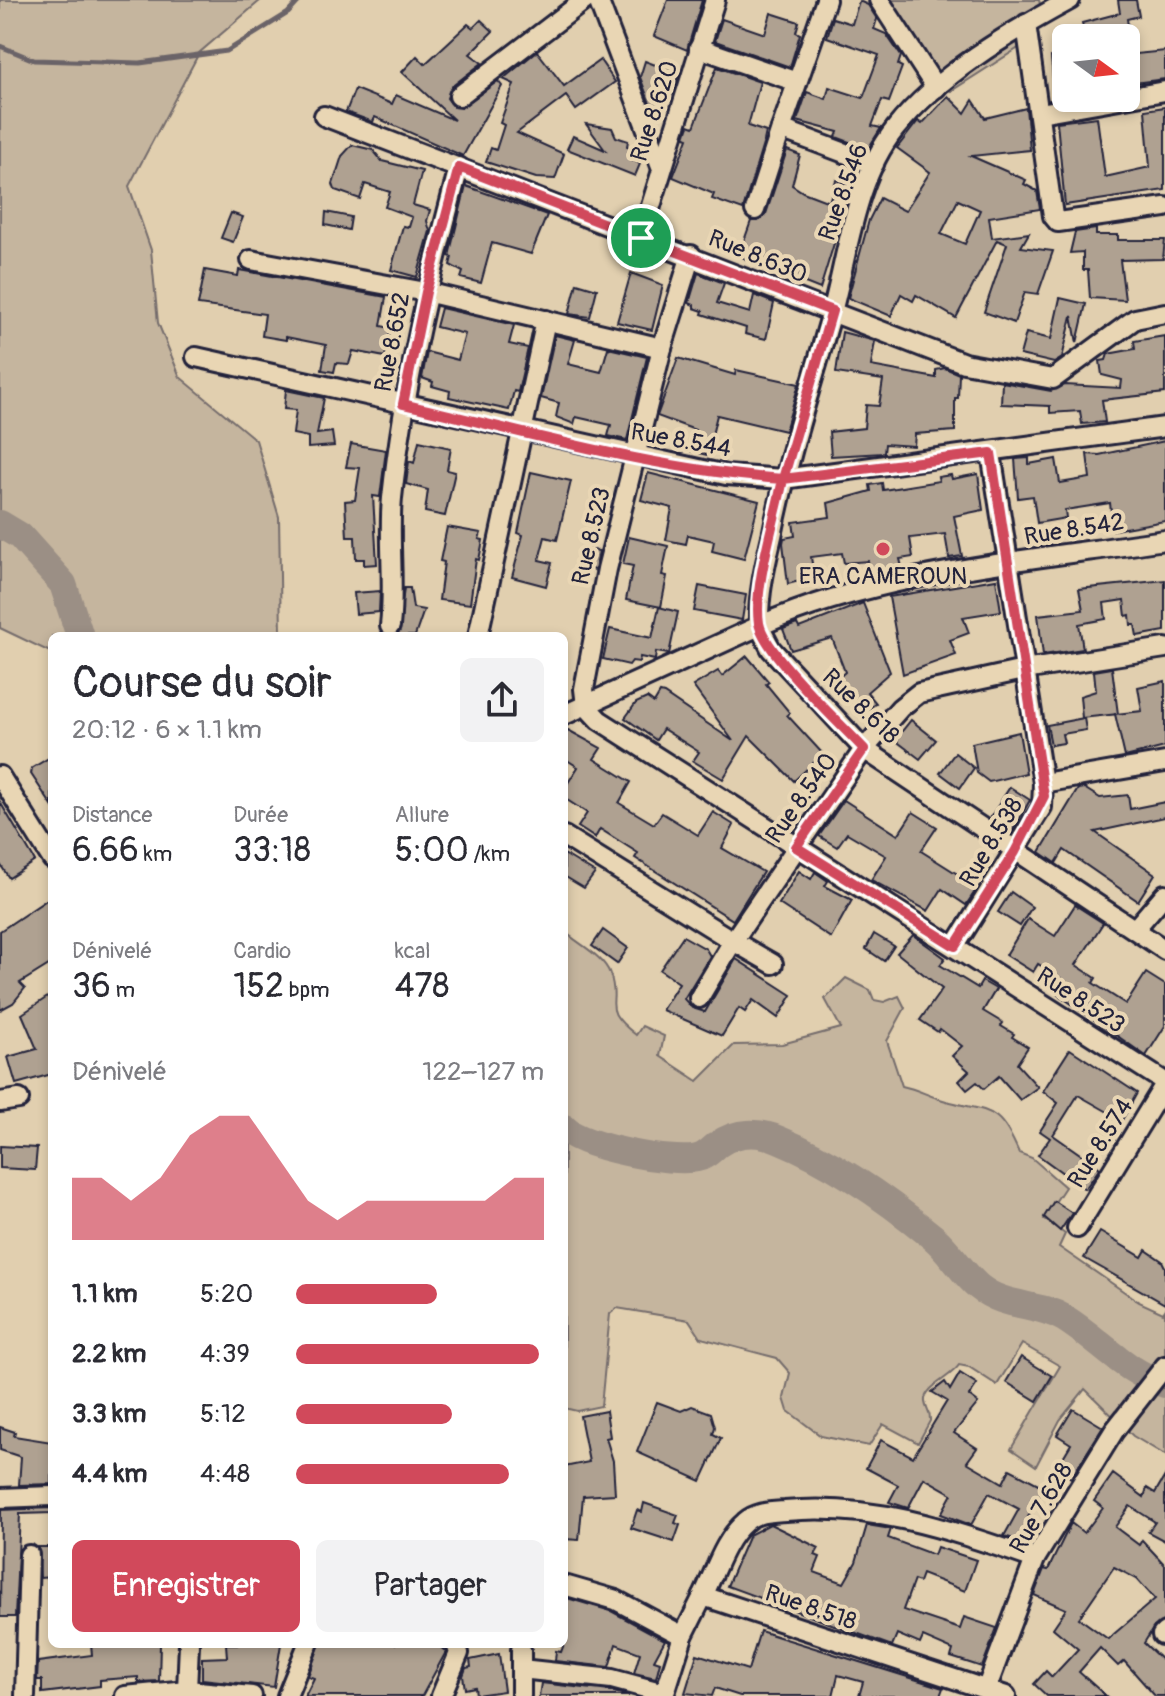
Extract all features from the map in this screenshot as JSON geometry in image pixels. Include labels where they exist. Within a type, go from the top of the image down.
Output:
[{"type":"street","points":[[459,96],[585,0]]},
{"type":"street","points":[[598,0],[661,166]]},
{"type":"street","name":"Rue 8.620","points":[[641,238],[715,0]]},
{"type":"street","points":[[755,210],[826,0]]},
{"type":"street","points":[[879,0],[936,88]]},
{"type":"street","name":"Rue 8.546","points":[[759,626],[759,599],[783,479],[832,311],[855,218],[874,164],[893,132],[936,88],[1026,24],[1070,0]]},
{"type":"street","points":[[1026,24],[1053,216],[1058,222],[1165,207]]},
{"type":"street","points":[[699,48],[797,82]]},
{"type":"street","points":[[1040,113],[1165,91]]},
{"type":"street","name":"Rue 8.630","points":[[324,116],[691,255],[893,338],[964,363],[1053,379],[1135,319],[1165,313]]},
{"type":"street","points":[[781,129],[874,164]]},
{"type":"street","name":"Rue 8.652","points":[[390,626],[391,514],[403,404],[426,292],[459,167]]},
{"type":"street","name":"Rue 8.523","points":[[691,255],[633,457],[584,689],[586,706],[599,720],[1165,1083]]},
{"type":"street","points":[[251,260],[426,292],[662,348]]},
{"type":"street","points":[[479,632],[546,320]]},
{"type":"street","name":"Rue 8.544","points":[[196,357],[633,457],[726,475],[783,479],[1165,427]]},
{"type":"street","points":[[991,453],[1006,564],[1043,783]]},
{"type":"street","name":"Rue 8.542","points":[[759,626],[799,608],[873,588],[1165,540]]},
{"type":"street","points":[[568,713],[759,626]]},
{"type":"street","name":"Rue 8.618","points":[[759,626],[771,649],[864,749],[1165,950]]},
{"type":"street","name":"Rue 8.540","points":[[699,998],[733,941],[864,749],[900,708],[919,693],[1024,670],[1165,648]]},
{"type":"street","name":"Rue 8.538","points":[[955,946],[1042,807],[1043,783],[1165,762]]},
{"type":"street","points":[[0,776],[48,853]]},
{"type":"street","points":[[568,838],[773,964]]},
{"type":"street","points":[[1135,929],[1165,894]]},
{"type":"street","name":"Rue 8.574","points":[[1077,1228],[1165,1083]]},
{"type":"street","name":"Rue 7.628","points":[[986,1690],[1035,1559],[1114,1431],[1165,1366]]},
{"type":"street","points":[[0,1498],[48,1496]]},
{"type":"street","points":[[521,1669],[612,1679],[664,1695],[683,1636],[733,1535],[758,1514],[819,1508],[892,1515],[935,1525],[1035,1559]]},
{"type":"street","points":[[25,1696],[29,1555]]},
{"type":"street","points":[[568,1586],[616,1600],[683,1636]]},
{"type":"street","name":"Rue 8.518","points":[[703,1596],[1006,1696]]},
{"type":"street","points":[[187,1690],[189,1648]]},
{"type":"street","points":[[287,1696],[306,1648]]},
{"type":"street","points":[[441,1696],[459,1653],[457,1648]]},
{"type":"street","points":[[521,1650],[521,1696]]},
{"type":"street","points":[[125,1696],[187,1690],[252,1696]]},
{"type":"shaded area","points":[[0,0],[261,0],[199,53],[129,186],[151,250],[158,323],[180,377],[256,440],[279,517],[281,632],[48,632],[48,651],[0,628]]},
{"type":"shaded area","points":[[886,0],[1039,0],[1044,20],[1028,42],[951,91],[932,82]]},
{"type":"shaded area","points":[[568,934],[607,968],[613,985],[614,1011],[624,1025],[636,1035],[642,1026],[664,1036],[660,1056],[698,1081],[734,1045],[782,1044],[841,1028],[825,999],[846,978],[870,990],[874,1000],[884,1002],[899,996],[905,1008],[887,1041],[902,1086],[981,1109],[998,1118],[1005,1125],[1019,1153],[1032,1158],[1065,1187],[1044,1219],[1065,1234],[1059,1247],[1139,1302],[1163,1313],[1165,1310],[1165,1455],[1133,1436],[1085,1389],[1060,1420],[1036,1466],[1011,1449],[1060,1366],[1022,1344],[997,1385],[969,1367],[959,1365],[933,1387],[925,1402],[930,1421],[918,1443],[883,1424],[869,1446],[821,1436],[788,1411],[784,1398],[790,1373],[777,1358],[701,1338],[689,1320],[617,1308],[610,1314],[601,1406],[577,1411],[568,1409]]},
{"type":"building","points":[[668,0],[702,0],[687,50],[654,36]]},
{"type":"building","points":[[1118,0],[1136,0],[1139,16],[1127,19],[1128,24],[1082,24],[1082,23],[1120,13]]},
{"type":"building","points":[[859,1],[868,5],[877,19],[874,29],[886,34],[901,56],[898,65],[902,67],[889,102],[882,100],[872,126],[881,128],[868,149],[836,137],[838,132],[797,121],[807,92],[826,99],[829,87],[863,98],[879,55],[827,37],[833,18],[852,24]]},
{"type":"building","points":[[771,13],[799,22],[796,32],[800,34],[790,67],[715,41],[722,19],[765,34]]},
{"type":"building","points":[[481,20],[493,31],[470,54],[482,63],[451,87],[447,98],[454,107],[461,108],[498,81],[502,86],[463,156],[375,117],[373,122],[346,112],[355,89],[392,104],[396,95],[454,120],[402,72],[417,56],[425,64],[468,24],[473,28]]},
{"type":"building","points":[[537,51],[564,86],[600,60],[615,82],[576,110],[566,96],[517,133],[564,154],[555,179],[536,178],[486,162],[491,148],[496,150],[504,125],[500,123],[514,84],[503,79]]},
{"type":"building","points":[[1165,51],[1165,79],[1140,82],[1140,54]]},
{"type":"building","points":[[645,61],[679,74],[672,94],[664,91],[658,109],[651,106],[640,77]]},
{"type":"building","points":[[717,67],[760,82],[748,126],[766,132],[743,210],[712,199],[714,194],[673,177],[688,138],[685,137],[689,125],[694,127]]},
{"type":"building","points":[[948,96],[965,113],[973,100],[985,118],[1026,108],[1030,150],[971,156],[1026,180],[1024,184],[1037,191],[1040,209],[989,217],[992,238],[1029,233],[1021,247],[1053,251],[1038,294],[1025,292],[1014,323],[984,312],[1007,244],[997,240],[956,318],[916,295],[913,301],[901,294],[891,316],[848,298],[869,220],[880,198],[905,211],[930,172],[897,148],[918,121],[922,124]],"holes":[[[958,200],[980,210],[965,244],[941,234]]]},
{"type":"building","points":[[1165,107],[1165,190],[1065,205],[1057,122],[1097,117],[1105,177],[1150,167],[1145,110]]},
{"type":"building","points":[[586,124],[612,128],[616,137],[628,141],[627,146],[636,152],[633,160],[640,164],[635,176],[567,149],[573,136],[605,150]]},
{"type":"building","points":[[352,145],[373,150],[382,161],[422,171],[413,205],[430,210],[427,221],[430,231],[417,277],[391,270],[403,226],[409,227],[412,217],[385,207],[390,192],[365,184],[360,199],[335,190],[333,184],[342,156]]},
{"type":"building","points":[[787,150],[800,155],[792,185],[803,192],[829,202],[836,180],[852,185],[820,289],[785,275],[785,272],[758,266],[739,255],[751,221],[758,221],[766,214]]},
{"type":"building","points":[[466,186],[547,215],[531,254],[492,243],[481,283],[461,278],[463,272],[450,265],[452,257],[449,256]]},
{"type":"building","points":[[326,212],[351,217],[349,230],[325,225]]},
{"type":"building","points":[[231,213],[243,217],[233,242],[221,238]]},
{"type":"building","points":[[1096,229],[1096,235],[1118,235],[1118,240],[1165,240],[1163,259],[1120,260],[1125,300],[1090,298],[1088,270],[1083,270],[1083,252],[1070,253],[1075,232]]},
{"type":"building","points":[[205,270],[238,276],[239,270],[386,297],[381,326],[391,328],[385,357],[353,351],[349,364],[336,363],[334,372],[322,370],[326,345],[262,336],[265,314],[198,305]]},
{"type":"building","points":[[631,273],[663,285],[652,330],[617,322]]},
{"type":"building","points":[[698,273],[724,283],[717,303],[750,313],[754,295],[774,303],[766,339],[745,334],[746,328],[702,314],[703,311],[694,308],[689,303]]},
{"type":"building","points":[[577,283],[597,289],[590,317],[569,314]]},
{"type":"building","points":[[1060,298],[1086,304],[1077,343],[1072,316],[1062,358],[1054,363],[1020,355],[1026,333],[1051,339]]},
{"type":"building","points":[[441,308],[514,325],[509,344],[528,348],[518,392],[514,391],[509,410],[449,397],[450,391],[432,386],[433,382],[422,378],[427,352],[458,360],[465,334],[436,327]]},
{"type":"building","points":[[842,332],[875,341],[871,366],[936,378],[936,370],[945,368],[959,374],[955,431],[915,434],[914,446],[885,444],[884,453],[831,456],[829,432],[864,428],[866,405],[879,406],[883,380],[836,373]]},
{"type":"building","points":[[555,335],[575,340],[568,364],[601,372],[608,348],[647,357],[627,440],[608,436],[611,425],[576,417],[574,424],[556,417],[559,403],[541,398]]},
{"type":"building","points":[[1165,336],[1165,393],[1102,400],[1105,422],[1082,424],[1080,411],[1050,413],[1050,406],[1001,404],[1002,382],[1051,391],[1065,385],[1121,388],[1122,380],[1102,375],[1100,361],[1106,360],[1108,354],[1135,349],[1134,341]]},
{"type":"building","points":[[678,358],[735,375],[736,370],[799,384],[785,431],[717,415],[707,455],[691,451],[695,430],[657,416]]},
{"type":"building","points":[[286,390],[324,398],[317,434],[332,432],[334,446],[308,448],[308,437],[293,434],[296,410],[284,409]]},
{"type":"building","points":[[419,441],[451,448],[447,470],[455,472],[445,516],[425,512],[428,490],[406,484],[409,461],[414,463]]},
{"type":"building","points":[[1165,441],[1165,521],[1113,530],[1110,503],[1065,510],[1066,518],[1037,523],[1033,496],[1018,498],[1015,459],[1029,458],[1029,464],[1056,459],[1060,483],[1090,478],[1087,454],[1099,455]]},
{"type":"building","points":[[351,444],[386,450],[380,497],[373,496],[377,564],[364,565],[364,559],[356,559],[355,537],[347,537],[345,501],[355,500],[360,468],[346,467]]},
{"type":"building","points":[[531,472],[571,481],[557,540],[545,537],[539,560],[552,563],[546,586],[512,577],[523,535],[518,533]]},
{"type":"building","points":[[648,473],[759,501],[744,559],[712,551],[714,541],[688,535],[686,544],[666,540],[672,508],[641,500]]},
{"type":"building","points":[[978,474],[983,510],[954,516],[962,556],[949,558],[945,534],[910,538],[913,557],[900,559],[902,567],[881,571],[880,567],[870,569],[868,561],[844,563],[842,553],[811,557],[814,577],[788,584],[783,543],[784,538],[795,536],[793,522],[830,517],[828,503],[871,491],[870,485],[882,483],[883,490],[939,481],[938,477],[951,475],[952,479]]},
{"type":"building","points":[[447,527],[481,533],[479,539],[483,540],[479,560],[476,559],[470,604],[439,600],[444,562],[440,561]]},
{"type":"building","points":[[629,537],[668,546],[662,575],[667,576],[661,607],[626,600],[633,566],[623,564]]},
{"type":"building","points":[[581,548],[599,551],[595,570],[577,568]]},
{"type":"building","points":[[996,579],[1001,611],[963,617],[969,633],[950,640],[956,655],[903,674],[889,597]]},
{"type":"building","points":[[1165,580],[1165,631],[1137,636],[1130,615],[1126,616],[1124,600],[1104,603],[1106,619],[1079,624],[1083,649],[1043,655],[1038,615],[1083,610],[1079,589]]},
{"type":"building","points":[[699,586],[746,595],[742,620],[694,611]]},
{"type":"building","points":[[404,588],[410,588],[413,608],[424,610],[416,632],[398,632]]},
{"type":"building","points":[[380,591],[379,612],[356,614],[354,593]]},
{"type":"building","points":[[863,603],[890,672],[867,692],[876,703],[861,715],[852,703],[855,700],[837,679],[845,672],[832,638],[791,650],[783,629],[797,624],[799,628]]},
{"type":"building","points":[[659,607],[678,612],[669,654],[656,652],[655,660],[640,657],[639,662],[632,661],[629,665],[603,659],[610,629],[652,638]]},
{"type":"building","points":[[747,656],[769,682],[766,684],[790,713],[787,715],[823,754],[794,781],[749,736],[723,779],[693,761],[699,752],[663,729],[656,740],[625,718],[636,703],[647,698],[654,703],[660,693],[733,741],[693,686],[718,671],[722,676]]},
{"type":"building","points":[[1112,668],[1118,714],[1082,718],[1080,696],[1096,691],[1094,671]]},
{"type":"building","points":[[1165,681],[1165,747],[1125,757],[1115,714],[1142,711],[1138,687]]},
{"type":"building","points":[[1084,718],[1086,730],[1062,734],[1064,743],[1051,745],[1047,725]]},
{"type":"building","points":[[911,720],[936,740],[920,759],[895,740]]},
{"type":"building","points":[[568,730],[601,748],[594,759],[631,782],[619,803],[654,824],[662,813],[698,835],[713,812],[734,825],[722,848],[763,872],[733,920],[635,858],[638,853],[600,829],[595,838],[578,827],[587,813],[568,801],[568,783],[578,767],[568,761]]},
{"type":"building","points":[[1019,732],[1026,773],[989,782],[977,773],[972,743]]},
{"type":"building","points":[[955,753],[974,768],[960,788],[940,773]]},
{"type":"building","points":[[48,758],[48,800],[31,774],[32,768]]},
{"type":"building","points":[[1010,787],[1030,800],[1012,832],[990,818]]},
{"type":"building","points":[[1084,788],[1100,798],[1128,795],[1130,809],[1165,802],[1165,817],[1095,832],[1155,874],[1138,901],[1064,850],[1056,863],[1040,852],[1078,789]]},
{"type":"building","points":[[844,800],[898,835],[913,812],[937,827],[921,851],[978,887],[966,905],[942,889],[928,911],[871,880],[886,856],[847,833],[837,847],[819,836]]},
{"type":"building","points":[[0,802],[35,861],[9,878],[0,864]]},
{"type":"building","points":[[568,856],[595,873],[584,888],[568,878]]},
{"type":"building","points":[[799,871],[811,879],[815,872],[828,881],[825,886],[852,900],[831,938],[779,904]]},
{"type":"building","points":[[1011,892],[1032,907],[1020,926],[998,912]]},
{"type":"building","points":[[48,899],[48,966],[20,983],[25,988],[13,1003],[0,1010],[0,931]]},
{"type":"building","points":[[1075,905],[1103,923],[1076,965],[1096,978],[1093,983],[1126,1004],[1146,973],[1165,985],[1165,1026],[1146,1056],[1056,993],[1065,981],[1038,964],[1033,972],[1006,955],[1028,919],[1055,936]]},
{"type":"building","points":[[603,930],[628,948],[617,964],[592,946]]},
{"type":"building","points":[[874,934],[894,946],[884,961],[866,949]]},
{"type":"building","points":[[913,935],[945,958],[940,965],[978,988],[982,981],[996,989],[983,1011],[1003,1023],[1001,1026],[1014,1034],[1012,1037],[1028,1047],[1017,1064],[1038,1087],[1020,1100],[999,1076],[984,1089],[977,1082],[967,1090],[959,1081],[969,1071],[952,1056],[962,1046],[940,1029],[938,1032],[920,1020],[942,989],[897,953]]},
{"type":"building","points":[[683,936],[706,949],[710,956],[684,999],[692,1008],[705,1012],[736,959],[792,995],[778,1018],[753,1000],[745,1012],[739,1008],[722,1036],[662,1010],[679,983],[660,970]]},
{"type":"building","points":[[48,997],[48,1075],[16,1084],[8,1057],[37,1049],[22,1014]]},
{"type":"building","points":[[1070,1049],[1137,1093],[1122,1120],[1078,1095],[1053,1135],[1100,1168],[1085,1189],[1038,1155],[1050,1138],[1040,1131],[1058,1103],[1043,1091]]},
{"type":"building","points":[[0,1146],[37,1148],[35,1170],[0,1168]]},
{"type":"building","points":[[1054,1201],[1072,1213],[1060,1231],[1044,1217]]},
{"type":"building","points":[[1100,1232],[1142,1257],[1146,1250],[1162,1261],[1165,1267],[1165,1304],[1084,1258]]},
{"type":"building","points":[[1021,1357],[1052,1376],[1037,1401],[1006,1382]]},
{"type":"building","points":[[960,1373],[977,1384],[969,1396],[978,1403],[954,1433],[977,1448],[967,1462],[1003,1483],[1010,1469],[1044,1487],[1028,1517],[1042,1524],[1032,1541],[1028,1539],[1026,1543],[1004,1536],[1019,1509],[989,1493],[971,1525],[941,1514],[952,1494],[924,1478],[908,1508],[889,1502],[898,1485],[866,1468],[881,1440],[913,1457],[947,1401],[932,1392],[945,1382],[950,1390]]},
{"type":"building","points":[[657,1402],[681,1411],[692,1406],[711,1413],[715,1427],[713,1434],[721,1438],[701,1481],[637,1452]]},
{"type":"building","points":[[1073,1409],[1103,1427],[1071,1478],[1056,1469],[1071,1444],[1057,1435]]},
{"type":"building","points":[[606,1411],[610,1437],[606,1438],[613,1461],[615,1494],[583,1496],[579,1540],[568,1539],[568,1466],[589,1462],[580,1416]]},
{"type":"building","points":[[0,1427],[15,1432],[14,1436],[48,1441],[48,1484],[19,1485],[21,1457],[0,1450]]},
{"type":"building","points":[[1113,1474],[1144,1497],[1147,1488],[1155,1493],[1165,1476],[1165,1541],[1148,1532],[1155,1522],[1130,1506],[1115,1527],[1139,1545],[1142,1540],[1165,1565],[1165,1620],[1154,1627],[1144,1643],[1165,1663],[1165,1696],[1155,1696],[1124,1661],[1118,1666],[1100,1648],[1079,1672],[1106,1696],[1047,1696],[1034,1684],[1046,1671],[1052,1677],[1078,1649],[1053,1628],[1066,1609],[1034,1595],[1044,1569],[1048,1570],[1071,1523],[1084,1533],[1103,1508],[1094,1501]],"holes":[[[1114,1567],[1137,1579],[1155,1599],[1108,1639],[1079,1618]]]},
{"type":"building","points":[[644,1503],[678,1515],[675,1523],[680,1525],[674,1542],[631,1528],[637,1510],[642,1512]]},
{"type":"building","points":[[48,1508],[48,1513],[20,1514],[15,1617],[0,1617],[1,1510]]},
{"type":"building","points":[[770,1524],[819,1548],[815,1555],[820,1557],[814,1572],[844,1583],[856,1562],[867,1525],[891,1529],[888,1538],[934,1555],[937,1547],[976,1560],[965,1591],[922,1574],[919,1582],[914,1580],[903,1610],[960,1629],[964,1617],[997,1628],[982,1667],[951,1657],[953,1650],[923,1637],[920,1644],[897,1634],[892,1646],[727,1586],[749,1535]]},
{"type":"building","points":[[38,1547],[48,1547],[48,1577],[40,1578]]},
{"type":"building","points":[[568,1598],[611,1611],[665,1640],[654,1660],[660,1662],[656,1678],[634,1673],[640,1653],[616,1644],[609,1667],[555,1661],[556,1651],[561,1652],[562,1648],[568,1648]]},
{"type":"building","points":[[760,1631],[943,1688],[940,1696],[859,1696],[863,1682],[838,1675],[833,1696],[740,1696],[715,1688],[712,1696],[685,1693],[697,1654],[748,1670]]},
{"type":"building","points":[[91,1648],[160,1648],[159,1681],[138,1682],[138,1677],[100,1680],[100,1686],[42,1693],[42,1680],[37,1680],[38,1662],[92,1655]]},
{"type":"building","points":[[226,1648],[280,1648],[274,1687],[202,1679],[202,1658],[227,1657]]},
{"type":"building","points":[[318,1648],[442,1648],[446,1652],[422,1696],[305,1696],[314,1678],[308,1676]]},
{"type":"building","points":[[499,1654],[504,1691],[476,1695],[475,1687],[465,1689],[463,1676],[466,1668],[471,1667],[470,1660]]},
{"type":"building","points":[[541,1683],[610,1691],[629,1696],[539,1696]]},
{"type":"waterway","points":[[0,46],[34,60],[140,63],[227,51],[288,13],[300,0]]},
{"type":"waterway","points":[[0,524],[20,536],[63,584],[79,632]]},
{"type":"waterway","points":[[568,1131],[588,1142],[668,1159],[700,1157],[724,1140],[740,1135],[756,1134],[780,1140],[841,1171],[899,1210],[940,1244],[989,1294],[1064,1318],[1137,1372],[1165,1384]]},
{"type":"place","name":"ERA CAMEROUN","points":[[883,549]]},
{"type":"route","points":[[641,238],[459,167],[426,292],[403,404],[633,457],[726,475],[783,479],[759,599],[759,626],[771,649],[864,749],[796,847],[955,946],[1042,807],[1044,796],[991,453],[783,479],[832,311],[641,238]]}]
